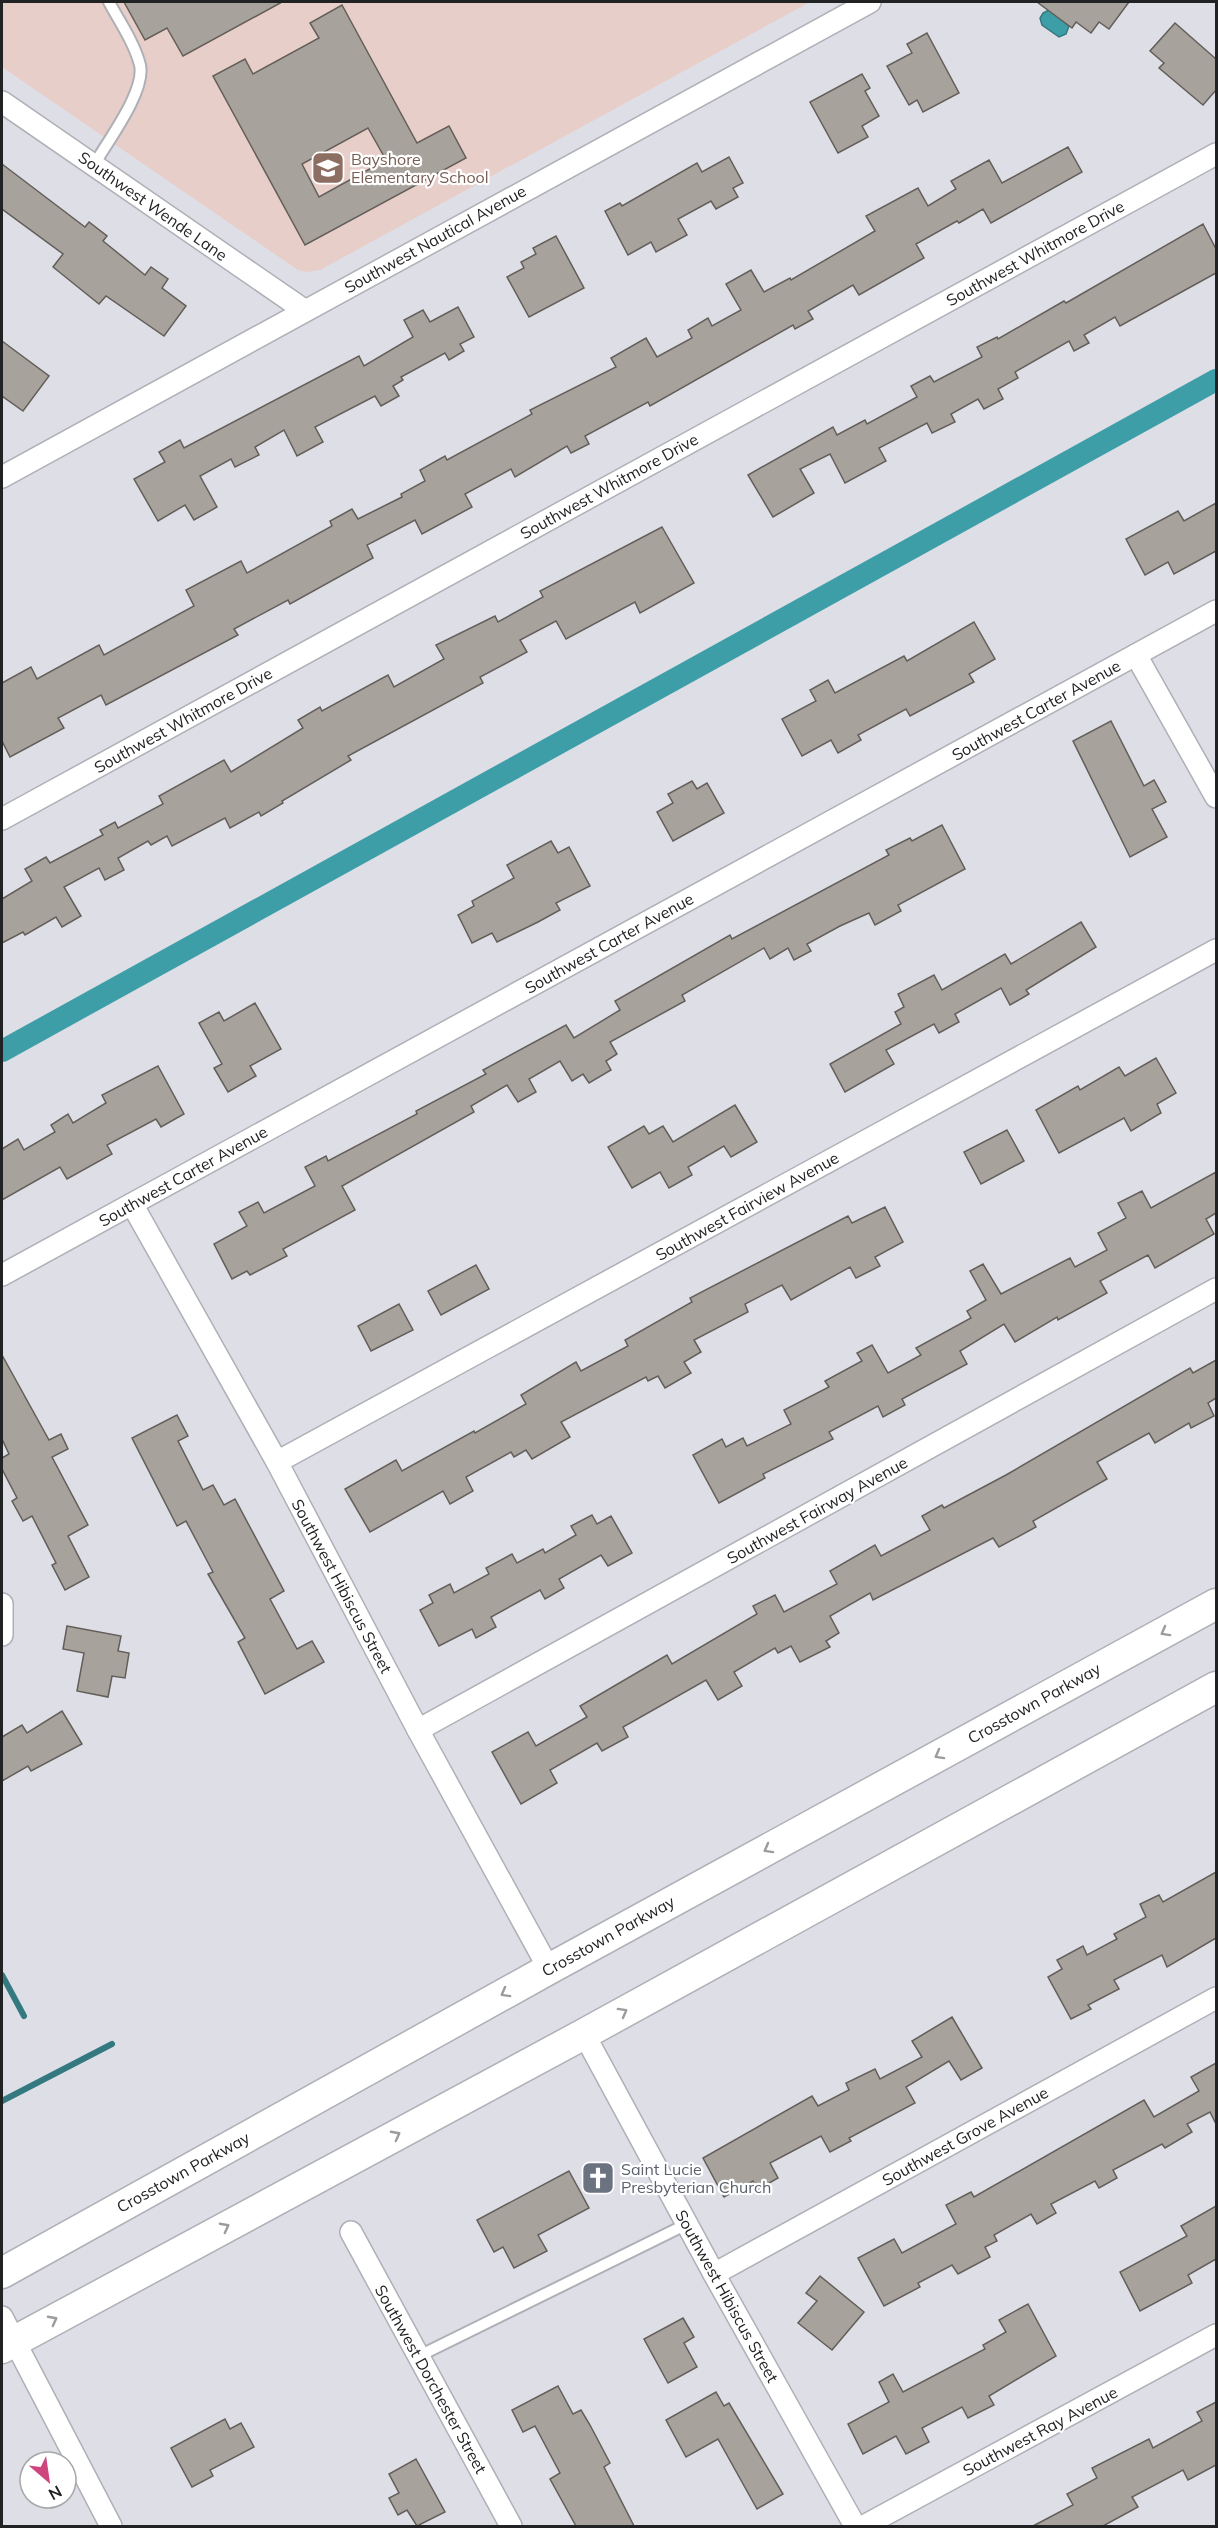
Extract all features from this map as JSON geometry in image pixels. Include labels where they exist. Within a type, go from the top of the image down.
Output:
[{"type":"main road","name":"Crosstown Parkway","points":[[2,2273],[549,1968],[1216,1604]]},
{"type":"main road","points":[[6,2335],[584,2034],[1216,1687]]},
{"type":"street","name":"Southwest Nautical Avenue","points":[[4,473],[870,2]]},
{"type":"street","name":"Southwest Wende Lane","points":[[2,102],[304,310]]},
{"type":"street","name":"Southwest Whitmore Drive","points":[[2,819],[1216,154]]},
{"type":"street","name":"Southwest Carter Avenue","points":[[2,1275],[1216,611]]},
{"type":"street","points":[[1137,655],[1216,797]]},
{"type":"street","name":"Southwest Fairview Avenue","points":[[277,1462],[1216,950]]},
{"type":"street","name":"Southwest Hibiscus Street","points":[[132,1204],[277,1462],[418,1730],[549,1968]]},
{"type":"street","name":"Southwest Fairway Avenue","points":[[418,1730],[1216,1289]]},
{"type":"street","points":[[2,1604],[2,1635]]},
{"type":"street","name":"Southwest Grove Avenue","points":[[714,2274],[1216,1998]]},
{"type":"street","name":"Southwest Hibiscus Street","points":[[584,2034],[714,2274],[855,2526]]},
{"type":"street","name":"Southwest Dorchester Street","points":[[351,2232],[512,2526]]},
{"type":"street","points":[[6,2335],[111,2526]]},
{"type":"street","name":"Southwest Ray Avenue","points":[[864,2526],[1216,2335]]},
{"type":"lane","points":[[94,165],[136,94],[140,78],[140,66],[132,44],[109,2]]},
{"type":"lane","points":[[419,2356],[687,2224]]},
{"type":"shaded area","name":"Bayshore Elementary School","points":[[2,2],[810,2],[320,270],[307,272],[298,270],[2,67]]},
{"type":"water","points":[[1049,10],[1069,26],[1066,34],[1059,37],[1042,25],[1040,18]]},
{"type":"building","points":[[124,2],[282,2],[183,56],[167,28],[145,40]]},
{"type":"building","points":[[1037,2],[1129,2],[1109,29],[1099,22],[1091,33],[1076,22],[1072,28]]},
{"type":"building","points":[[342,5],[417,143],[449,126],[466,158],[305,245],[213,76],[245,59],[253,74],[319,38],[310,23]],"holes":[[[368,128],[386,160],[319,197],[302,164]]]},
{"type":"building","points":[[1175,23],[1216,59],[1216,90],[1203,105],[1159,68],[1164,63],[1150,51]]},
{"type":"building","points":[[927,33],[959,93],[923,112],[917,100],[909,105],[887,66],[912,53],[907,44]]},
{"type":"building","points":[[862,74],[870,88],[865,91],[879,116],[862,126],[868,137],[838,153],[810,102]]},
{"type":"building","points":[[1068,147],[1082,172],[991,223],[983,209],[959,223],[957,221],[916,244],[924,258],[859,295],[853,285],[808,311],[813,319],[795,329],[793,325],[650,406],[648,402],[585,436],[589,444],[571,453],[567,446],[515,477],[511,469],[465,494],[472,507],[422,534],[415,520],[367,545],[373,558],[290,604],[288,600],[234,629],[238,635],[106,705],[101,695],[58,718],[64,728],[10,757],[2,741],[2,683],[31,667],[37,679],[99,645],[104,655],[194,606],[186,590],[241,561],[247,573],[332,526],[330,521],[352,509],[358,519],[402,497],[401,494],[425,481],[420,470],[445,456],[447,460],[532,414],[530,410],[616,367],[611,358],[646,338],[657,357],[692,338],[688,330],[708,318],[712,326],[741,310],[726,284],[751,270],[764,292],[790,278],[791,280],[875,231],[866,216],[918,188],[928,206],[956,189],[951,181],[989,160],[1002,183]]},
{"type":"building","points":[[729,157],[743,183],[733,188],[738,197],[716,209],[711,201],[678,219],[687,235],[656,252],[651,242],[628,255],[605,211],[620,203],[622,206],[697,163],[702,172]]},
{"type":"building","points":[[2,164],[85,227],[89,222],[107,236],[103,241],[145,275],[151,267],[168,279],[162,288],[186,306],[164,336],[106,296],[99,304],[53,267],[63,254],[2,209]]},
{"type":"building","points":[[1203,224],[1216,249],[1216,273],[1120,326],[1115,317],[1084,335],[1089,343],[1074,351],[1069,341],[1015,372],[1018,378],[998,389],[1003,399],[984,409],[978,399],[951,414],[955,422],[932,433],[927,423],[879,448],[886,461],[845,483],[830,454],[800,469],[814,493],[773,517],[748,475],[833,427],[837,435],[865,420],[867,424],[917,397],[911,386],[930,376],[934,382],[982,357],[977,347],[997,337],[998,339],[1064,301],[1066,303]]},
{"type":"building","points":[[556,236],[584,288],[529,317],[507,277],[524,268],[521,262],[536,254],[533,248]]},
{"type":"building","points":[[458,307],[474,337],[460,344],[464,351],[449,360],[445,353],[401,377],[403,380],[393,386],[399,396],[381,406],[375,396],[315,427],[323,442],[297,456],[284,430],[255,447],[259,455],[235,467],[231,459],[200,476],[217,507],[194,520],[185,505],[158,521],[134,479],[165,462],[159,452],[180,440],[184,448],[359,356],[364,366],[413,337],[404,320],[423,310],[430,322]]},
{"type":"building","points":[[2,341],[49,376],[23,411],[2,396]]},
{"type":"building","points":[[1216,503],[1216,551],[1174,574],[1168,562],[1145,575],[1126,539],[1178,511],[1184,521]]},
{"type":"building","points":[[662,527],[694,583],[640,613],[635,602],[566,639],[556,621],[520,640],[527,652],[480,677],[483,683],[348,756],[351,760],[261,816],[259,812],[230,828],[225,818],[172,846],[167,836],[151,845],[148,841],[118,858],[124,870],[105,880],[99,868],[64,887],[81,916],[62,927],[56,917],[25,935],[23,932],[2,943],[2,899],[32,881],[25,869],[46,857],[50,863],[103,835],[100,830],[115,822],[118,828],[163,804],[159,796],[224,760],[231,772],[303,728],[298,720],[320,707],[322,711],[388,675],[394,687],[444,659],[436,645],[495,616],[498,622],[543,597],[540,591]]},
{"type":"building","points":[[974,622],[995,659],[969,674],[974,682],[910,716],[906,709],[858,735],[861,740],[838,753],[831,740],[802,756],[782,719],[816,701],[810,690],[828,680],[835,693],[904,656],[907,661]]},
{"type":"building","points":[[1111,721],[1144,786],[1154,780],[1166,802],[1152,809],[1167,837],[1130,857],[1073,741]]},
{"type":"building","points":[[692,781],[697,789],[707,783],[724,813],[673,841],[657,812],[673,803],[668,794]]},
{"type":"building","points":[[942,825],[965,869],[898,905],[901,911],[875,925],[869,913],[840,926],[807,944],[811,951],[794,960],[788,948],[770,959],[764,948],[682,995],[685,1001],[610,1042],[617,1054],[606,1061],[611,1070],[589,1083],[583,1074],[572,1081],[560,1061],[529,1079],[536,1092],[518,1102],[507,1085],[471,1106],[474,1112],[342,1186],[355,1210],[283,1249],[287,1256],[250,1275],[247,1271],[232,1279],[214,1244],[247,1226],[239,1212],[258,1202],[264,1213],[315,1186],[305,1167],[326,1156],[328,1161],[417,1114],[416,1111],[486,1074],[483,1070],[566,1025],[574,1038],[620,1010],[615,1001],[730,935],[732,939],[889,855],[886,850],[910,838],[912,841]]},
{"type":"building","points":[[551,841],[558,853],[569,847],[590,886],[556,903],[560,910],[497,942],[492,933],[472,943],[458,915],[474,906],[472,901],[514,878],[507,865]]},
{"type":"building","points":[[1081,922],[1096,947],[1026,990],[1029,994],[1010,1005],[1001,988],[955,1014],[959,1022],[939,1033],[934,1024],[886,1050],[894,1064],[845,1092],[830,1064],[901,1024],[895,1012],[904,1007],[898,994],[934,975],[942,990],[1005,954],[1011,964]]},
{"type":"building","points":[[255,1003],[281,1049],[250,1066],[256,1076],[228,1092],[214,1068],[222,1064],[199,1023],[219,1012],[224,1021]]},
{"type":"building","points":[[1156,1058],[1176,1093],[1157,1104],[1161,1113],[1131,1131],[1124,1118],[1059,1153],[1036,1110],[1078,1086],[1080,1090],[1119,1067],[1125,1076]]},
{"type":"building","points":[[158,1066],[184,1114],[161,1127],[156,1119],[107,1145],[112,1154],[67,1179],[60,1167],[2,1200],[2,1149],[18,1139],[24,1150],[55,1132],[51,1125],[68,1114],[73,1123],[106,1103],[102,1095]]},
{"type":"building","points":[[735,1105],[757,1142],[731,1157],[724,1146],[688,1167],[692,1175],[669,1188],[660,1172],[632,1188],[608,1147],[644,1126],[649,1134],[663,1126],[673,1142]]},
{"type":"building","points":[[1007,1130],[1024,1161],[981,1184],[964,1152]]},
{"type":"building","points":[[1216,1172],[1216,1213],[1206,1219],[1214,1234],[1155,1268],[1148,1255],[1100,1281],[1107,1293],[1058,1320],[1057,1317],[1015,1342],[1004,1324],[960,1351],[967,1364],[902,1399],[905,1405],[883,1417],[878,1406],[829,1432],[833,1439],[763,1474],[765,1478],[719,1503],[693,1455],[722,1439],[726,1447],[743,1438],[747,1446],[791,1424],[784,1410],[829,1387],[825,1381],[862,1361],[857,1353],[872,1345],[888,1373],[921,1355],[916,1348],[971,1318],[967,1311],[986,1300],[970,1271],[983,1264],[1001,1294],[1070,1258],[1075,1267],[1107,1250],[1098,1233],[1126,1218],[1118,1203],[1142,1191],[1151,1208]]},
{"type":"building","points":[[885,1207],[903,1242],[875,1257],[880,1266],[856,1278],[850,1267],[791,1300],[782,1285],[745,1304],[748,1312],[694,1340],[701,1352],[684,1362],[691,1373],[665,1388],[658,1376],[648,1381],[646,1377],[561,1422],[570,1437],[532,1459],[526,1450],[514,1457],[511,1452],[466,1477],[473,1491],[450,1504],[443,1491],[370,1532],[345,1489],[396,1460],[402,1471],[474,1431],[475,1433],[526,1404],[521,1395],[576,1362],[581,1371],[628,1346],[625,1340],[692,1302],[690,1298],[848,1216],[852,1223]]},
{"type":"building","points":[[476,1265],[489,1289],[441,1315],[428,1291]]},
{"type":"building","points":[[399,1304],[413,1330],[371,1351],[358,1326]]},
{"type":"building","points":[[2,1355],[49,1440],[61,1434],[68,1449],[52,1457],[88,1525],[68,1536],[89,1577],[65,1590],[52,1565],[56,1563],[32,1516],[23,1521],[12,1501],[17,1498],[2,1469],[2,1458],[9,1454],[2,1439]]},
{"type":"building","points":[[1216,1360],[1216,1398],[1208,1403],[1214,1416],[1191,1428],[1189,1423],[1155,1443],[1149,1433],[1097,1462],[1107,1479],[1033,1521],[1036,1527],[999,1547],[993,1538],[873,1600],[870,1593],[830,1616],[839,1633],[826,1641],[830,1647],[800,1662],[791,1646],[778,1653],[775,1648],[734,1672],[742,1686],[718,1700],[706,1680],[623,1727],[628,1737],[602,1751],[597,1743],[550,1770],[557,1783],[521,1804],[492,1752],[528,1732],[536,1746],[587,1717],[580,1706],[667,1655],[672,1664],[757,1614],[753,1606],[775,1595],[784,1612],[837,1584],[830,1571],[875,1545],[881,1556],[930,1530],[922,1516],[942,1505],[944,1508],[1006,1475],[1190,1368],[1193,1373]]},
{"type":"building","points":[[177,1415],[188,1436],[178,1441],[203,1490],[213,1485],[224,1505],[235,1499],[284,1591],[270,1599],[297,1649],[312,1641],[324,1662],[265,1694],[238,1642],[245,1638],[208,1574],[213,1572],[186,1521],[177,1526],[132,1438]]},
{"type":"building","points":[[592,1515],[597,1524],[611,1516],[632,1553],[608,1566],[601,1555],[559,1579],[564,1588],[545,1599],[540,1590],[491,1617],[496,1627],[476,1638],[472,1629],[439,1646],[420,1610],[433,1603],[429,1595],[450,1584],[454,1593],[489,1574],[486,1568],[512,1554],[517,1563],[543,1549],[545,1553],[576,1535],[571,1526]]},
{"type":"building","points":[[67,1626],[121,1636],[118,1651],[129,1653],[125,1678],[112,1676],[108,1697],[77,1691],[84,1653],[63,1649]]},
{"type":"building","points":[[62,1711],[82,1744],[31,1771],[28,1766],[2,1781],[2,1737],[22,1725],[27,1733]]},
{"type":"building","points":[[1216,1872],[1216,1938],[1167,1967],[1162,1955],[1114,1980],[1119,1989],[1088,2005],[1091,2009],[1071,2019],[1048,1977],[1062,1969],[1057,1960],[1083,1946],[1087,1955],[1117,1939],[1114,1934],[1146,1917],[1140,1904],[1159,1895],[1163,1902]]},
{"type":"building","points":[[952,2017],[982,2068],[961,2080],[949,2061],[906,2087],[915,2103],[849,2138],[851,2141],[830,2152],[821,2136],[770,2163],[778,2178],[757,2190],[753,2181],[724,2197],[703,2158],[812,2096],[818,2106],[849,2090],[846,2083],[875,2069],[880,2079],[922,2057],[912,2041]]},
{"type":"building","points":[[1216,2063],[1216,2124],[1210,2112],[1187,2124],[1192,2132],[1165,2148],[1162,2144],[1113,2170],[1117,2178],[1099,2188],[1095,2181],[1051,2204],[1056,2213],[1037,2224],[1031,2214],[994,2235],[997,2241],[985,2247],[990,2257],[958,2274],[952,2265],[918,2283],[920,2287],[884,2306],[858,2258],[894,2239],[902,2253],[956,2224],[946,2205],[971,2192],[974,2197],[1144,2100],[1154,2117],[1199,2091],[1191,2077]]},
{"type":"building","points":[[569,2171],[589,2208],[538,2235],[547,2251],[514,2268],[503,2247],[494,2252],[477,2220]]},
{"type":"building","points":[[1216,2206],[1216,2259],[1188,2275],[1192,2283],[1140,2311],[1120,2272],[1187,2236],[1181,2226]]},
{"type":"building","points":[[820,2276],[864,2312],[832,2350],[798,2323],[817,2301],[806,2293]]},
{"type":"building","points":[[1028,2304],[1056,2356],[989,2396],[994,2405],[968,2418],[962,2407],[922,2428],[929,2442],[906,2454],[896,2436],[863,2454],[848,2424],[889,2402],[879,2382],[893,2374],[903,2392],[985,2349],[983,2345],[1006,2332],[999,2320]]},
{"type":"building","points":[[683,2318],[694,2337],[684,2343],[697,2367],[668,2383],[644,2339]]},
{"type":"building","points":[[558,2386],[573,2414],[581,2410],[590,2425],[610,2463],[604,2467],[634,2526],[576,2526],[550,2479],[560,2473],[535,2426],[523,2432],[512,2410]]},
{"type":"building","points":[[716,2392],[724,2406],[729,2403],[783,2494],[757,2509],[718,2439],[686,2457],[666,2420]]},
{"type":"building","points":[[1216,2402],[1216,2465],[1188,2480],[1183,2470],[1132,2497],[1138,2507],[1103,2526],[1033,2526],[1073,2505],[1067,2494],[1097,2478],[1092,2468],[1149,2439],[1153,2448],[1202,2421],[1197,2412]]},
{"type":"building","points":[[225,2419],[230,2429],[241,2423],[254,2447],[210,2470],[213,2476],[192,2487],[171,2448]]},
{"type":"building","points":[[416,2459],[445,2512],[417,2526],[407,2510],[398,2515],[389,2498],[399,2493],[389,2474]]},
{"type":"waterway","points":[[2,1051],[1216,380]]},
{"type":"waterway","points":[[2,1975],[24,2016]]},
{"type":"waterway","points":[[2,2101],[112,2044]]},
{"type":"place","name":"Bayshore Elementary School","points":[[328,168]]},
{"type":"place","name":"Saint Lucie Presbyterian Church","points":[[598,2178]]}]
